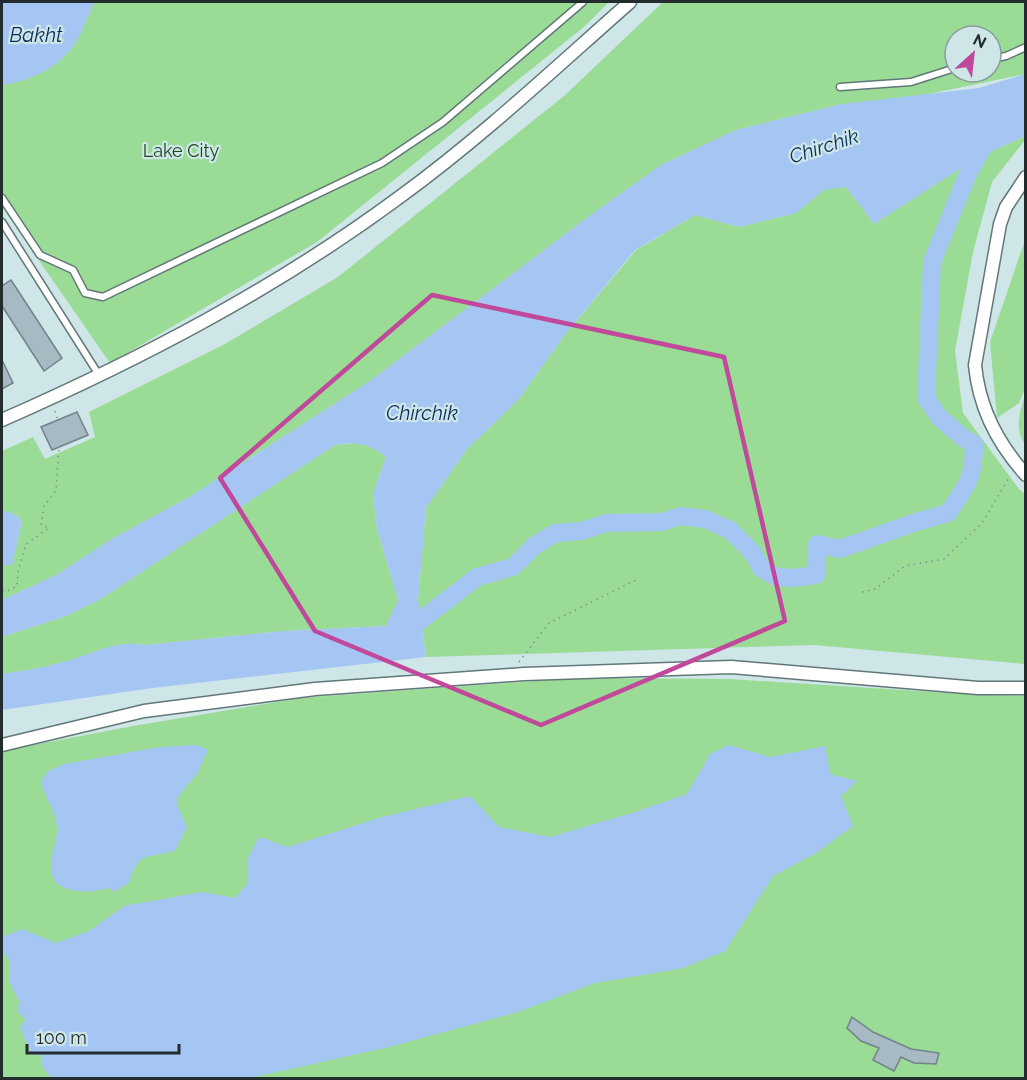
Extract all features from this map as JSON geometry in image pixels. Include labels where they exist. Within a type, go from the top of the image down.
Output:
[{"type":"street","points":[[2,420],[99,376],[198,326],[295,268],[371,218],[497,121],[630,2]]},
{"type":"street","points":[[1026,177],[1006,207],[1000,224],[975,365],[977,387],[991,425],[999,441],[1026,475]]},
{"type":"street","points":[[2,745],[144,711],[315,689],[510,675],[731,667],[978,688],[1026,688]]},
{"type":"lane","points":[[2,198],[40,255],[73,270],[85,293],[103,297],[382,163],[443,122],[583,2]]},
{"type":"lane","points":[[1003,57],[1026,47]]},
{"type":"lane","points":[[840,87],[910,82],[943,72]]},
{"type":"lane","points":[[2,222],[99,376]]},
{"type":"path","points":[[2,591],[17,586],[18,572],[26,544],[49,528],[41,525],[44,506],[56,491],[59,447],[88,435],[77,412],[58,420],[51,399]]},
{"type":"path","points":[[862,592],[875,589],[905,566],[944,559],[982,523],[1016,464]]},
{"type":"path","points":[[510,675],[549,622],[636,580]]},
{"type":"highlighted area","points":[[432,295],[724,357],[785,621],[541,725],[315,631],[220,478]]},
{"type":"green space","name":"Lake City","points":[[95,2],[609,2],[585,26],[317,242],[110,363],[2,207],[2,85],[34,76],[63,57],[77,40]]},
{"type":"green space","points":[[663,2],[1025,2],[1025,74],[1003,79],[1003,24],[943,24],[943,84],[977,84],[914,97],[842,104],[736,130],[661,165],[370,381],[191,496],[110,540],[58,574],[2,600],[2,565],[12,565],[22,521],[16,515],[2,510],[2,451],[33,437],[45,459],[95,437],[89,412],[225,344],[338,277],[564,96]]},
{"type":"green space","points":[[1025,136],[1025,140],[992,182],[973,252],[955,351],[963,413],[1025,494],[1025,664],[814,645],[426,657],[418,599],[426,508],[466,450],[518,400],[563,337],[636,250],[695,215],[739,227],[796,213],[824,189],[846,187],[874,224],[975,159]]},
{"type":"green space","points":[[1025,240],[1025,389],[1019,403],[997,418],[990,342]]},
{"type":"green space","points":[[1025,395],[1025,444],[1019,426]]},
{"type":"green space","points":[[355,443],[372,446],[386,457],[373,494],[377,529],[398,600],[386,626],[284,631],[145,645],[124,644],[71,660],[2,674],[2,637],[66,616],[99,600],[335,445]]},
{"type":"green space","points":[[577,678],[729,679],[1025,696],[1025,1078],[2,1078],[2,751],[300,698]]},
{"type":"water","name":"Bakht","points":[[2,2],[95,2],[77,40],[63,58],[34,76],[2,85]]},
{"type":"water","name":"Chirchik","points":[[1025,74],[1025,136],[975,159],[874,224],[846,187],[824,190],[796,213],[739,227],[695,215],[635,250],[563,337],[518,400],[466,450],[426,508],[418,599],[426,657],[152,688],[2,710],[2,674],[63,662],[124,644],[145,645],[284,631],[386,626],[398,600],[377,529],[373,494],[386,457],[368,446],[356,444],[335,445],[99,600],[66,616],[2,637],[2,600],[58,574],[110,540],[191,496],[370,381],[661,165],[736,130],[842,104],[979,88],[1003,84],[1003,81]]},
{"type":"water","points":[[2,510],[16,515],[22,521],[12,565],[2,565]]},
{"type":"water","points":[[197,745],[208,750],[197,774],[177,799],[187,827],[175,851],[142,858],[131,873],[130,882],[114,892],[109,888],[89,892],[75,891],[56,883],[51,864],[57,825],[41,782],[47,772],[64,764],[160,747]]},
{"type":"water","points":[[729,745],[770,757],[825,746],[830,774],[857,781],[841,796],[853,826],[816,853],[773,876],[725,951],[683,968],[595,983],[518,1012],[389,1047],[250,1078],[51,1078],[41,1065],[42,1055],[32,1055],[20,1027],[26,1020],[18,1012],[19,1001],[9,981],[9,960],[2,951],[2,937],[22,929],[56,943],[89,931],[124,906],[202,892],[235,898],[247,884],[248,858],[259,837],[288,847],[382,817],[470,796],[499,827],[550,837],[687,794],[710,754]]},
{"type":"building","points":[[11,280],[62,358],[44,371],[2,306],[2,286]]},
{"type":"building","points":[[2,360],[13,383],[2,389]]},
{"type":"building","points":[[77,412],[88,435],[52,450],[41,427]]},
{"type":"building","points":[[852,1017],[873,1032],[911,1049],[939,1053],[936,1064],[914,1063],[901,1057],[894,1071],[873,1060],[879,1048],[861,1041],[847,1028]]},
{"type":"waterway","points":[[400,632],[417,623],[477,577],[513,567],[534,546],[555,533],[582,531],[606,523],[662,522],[681,516],[705,519],[730,530],[753,553],[761,568],[776,577],[791,578],[816,575],[817,544],[840,549],[948,513],[971,474],[974,444],[963,438],[939,417],[926,398],[932,262],[967,176],[988,138]]}]
